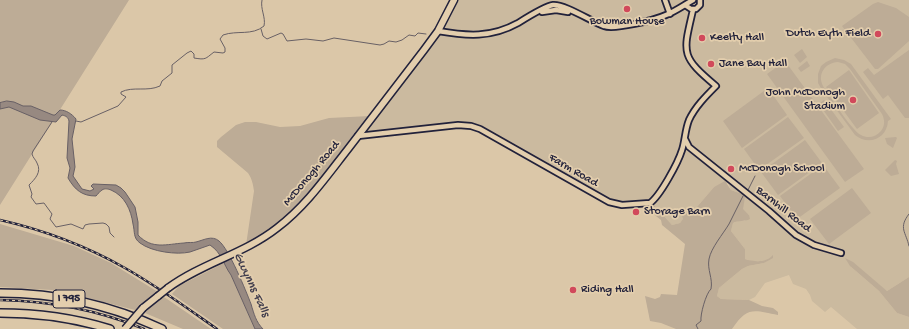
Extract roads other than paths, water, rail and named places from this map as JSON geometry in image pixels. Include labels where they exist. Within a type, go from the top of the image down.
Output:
[{"type":"highway","name":"I 795","points":[[0,293],[53,296],[86,302],[129,315],[162,329]]},
{"type":"highway","name":"I 795","points":[[0,313],[32,314],[68,318],[110,329]]},
{"type":"main road","name":"McDonogh Road","points":[[126,329],[143,308],[168,288],[186,276],[238,252],[269,234],[296,212],[358,136],[424,50],[438,30],[454,0]]},
{"type":"street","points":[[665,0],[670,14]]},
{"type":"street","points":[[438,30],[472,35],[491,33],[506,28],[536,13],[559,10],[577,14],[604,27],[613,28],[660,18],[670,14],[693,0]]},
{"type":"street","points":[[685,5],[693,10],[698,8],[700,0]]},
{"type":"street","name":"Farm Road","points":[[358,136],[458,125],[472,126],[493,136],[605,200],[622,205],[646,204],[654,200],[680,158],[688,122],[692,115],[704,98],[716,86],[694,66],[686,54],[686,42],[693,10]]},
{"type":"street","name":"Barnhill Road","points":[[685,139],[691,149],[796,235],[814,245],[841,253]]},
{"type":"waterway","points":[[76,121],[81,122],[118,106],[126,97],[121,94],[121,92],[130,89],[150,89],[160,86],[162,81],[172,73],[172,65],[191,51],[194,54],[194,58],[201,59],[207,58],[214,52],[225,52],[225,48],[220,39],[223,35],[254,31],[264,26],[262,0]]},
{"type":"waterway","points":[[261,29],[263,36],[267,39],[281,33],[287,41],[306,39],[323,41],[334,38],[380,45],[389,41],[396,42],[402,40],[409,35],[415,36],[418,33],[426,34]]},
{"type":"waterway","points":[[52,122],[32,154],[39,169],[35,178],[29,185],[32,194],[31,197],[36,204],[44,203],[52,214],[50,219],[56,227],[71,224],[83,229],[85,225],[103,223],[109,227],[110,233],[114,237]]},
{"type":"waterway","points":[[747,192],[755,176]]},
{"type":"waterway","points":[[698,329],[696,325],[701,321],[701,314],[704,304],[711,289],[709,270],[710,255],[729,224],[743,196]]},
{"type":"waterway","points":[[909,214],[903,227],[909,246]]},
{"type":"railway","points":[[0,220],[49,234],[110,260],[149,282],[217,329]]},
{"type":"railway","points":[[0,300],[37,302],[74,308],[127,322],[144,329]]},
{"type":"place","name":"Bowman House","points":[[627,9]]},
{"type":"place","name":"Dutch Eyth Field","points":[[878,34]]},
{"type":"place","name":"Keelty Hall","points":[[702,38]]},
{"type":"place","name":"Jane Bay Hall","points":[[711,64]]},
{"type":"place","name":"John McDonogh Stadium","points":[[853,100]]},
{"type":"place","name":"McDonogh School","points":[[731,169]]},
{"type":"place","name":"Storage Barn","points":[[636,212]]},
{"type":"place","name":"Riding Hall","points":[[573,290]]},
{"type":"water label","name":"Gwynns Falls","points":[[251,285]]}]
